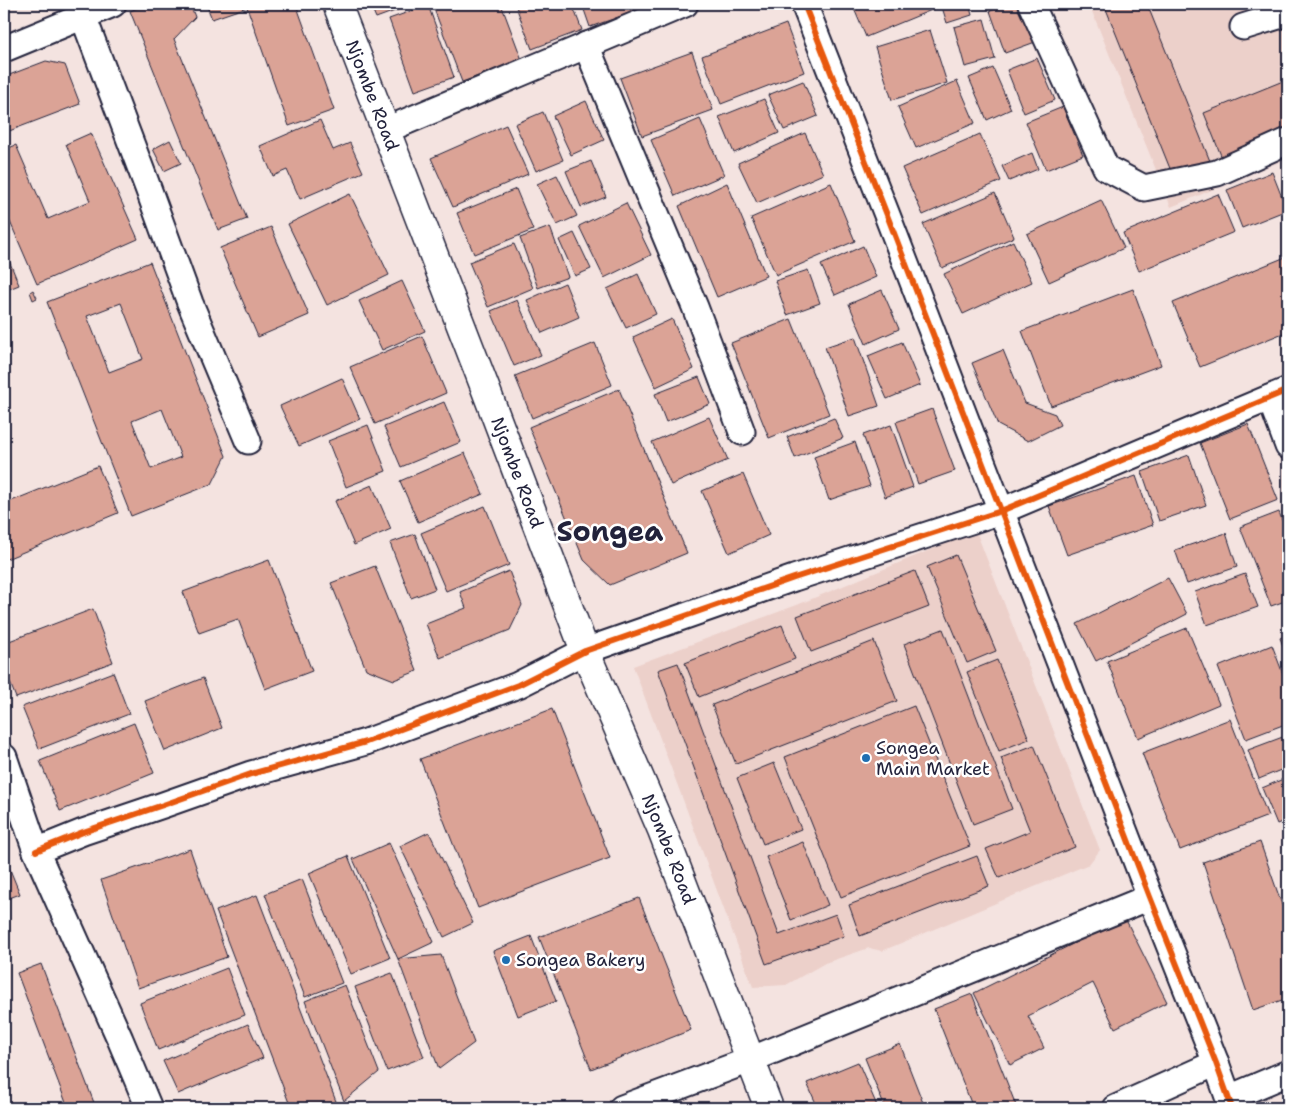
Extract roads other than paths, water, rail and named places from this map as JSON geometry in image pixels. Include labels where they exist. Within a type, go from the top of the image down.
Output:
[{"type":"highway","name":"Njombe Road","points":[[337,4],[585,651],[662,830],[769,1108]]},
{"type":"street","points":[[4,49],[113,4]]},
{"type":"street","points":[[386,130],[685,4]]},
{"type":"street","points":[[804,4],[1231,1103],[1288,1073]]},
{"type":"street","points":[[1031,4],[1106,168],[1144,188],[1217,173],[1288,142]]},
{"type":"street","points":[[1243,27],[1288,13]]},
{"type":"street","points":[[83,16],[190,303],[248,441]]},
{"type":"street","points":[[586,45],[695,307],[742,432]]},
{"type":"street","points":[[36,851],[83,832],[251,774],[366,742],[518,685],[585,651],[794,578],[1001,510],[1279,394],[1288,446]]},
{"type":"street","points":[[4,757],[36,851],[149,1108]]},
{"type":"street","points":[[622,1108],[750,1060],[1150,897]]},
{"type":"street","points":[[1116,1108],[1216,1063]]},
{"type":"place","name":"Songea Main Market","points":[[866,758]]},
{"type":"place","name":"Songea Bakery","points":[[506,960]]},
{"type":"district","name":"Songea","points":[[610,531]]}]
